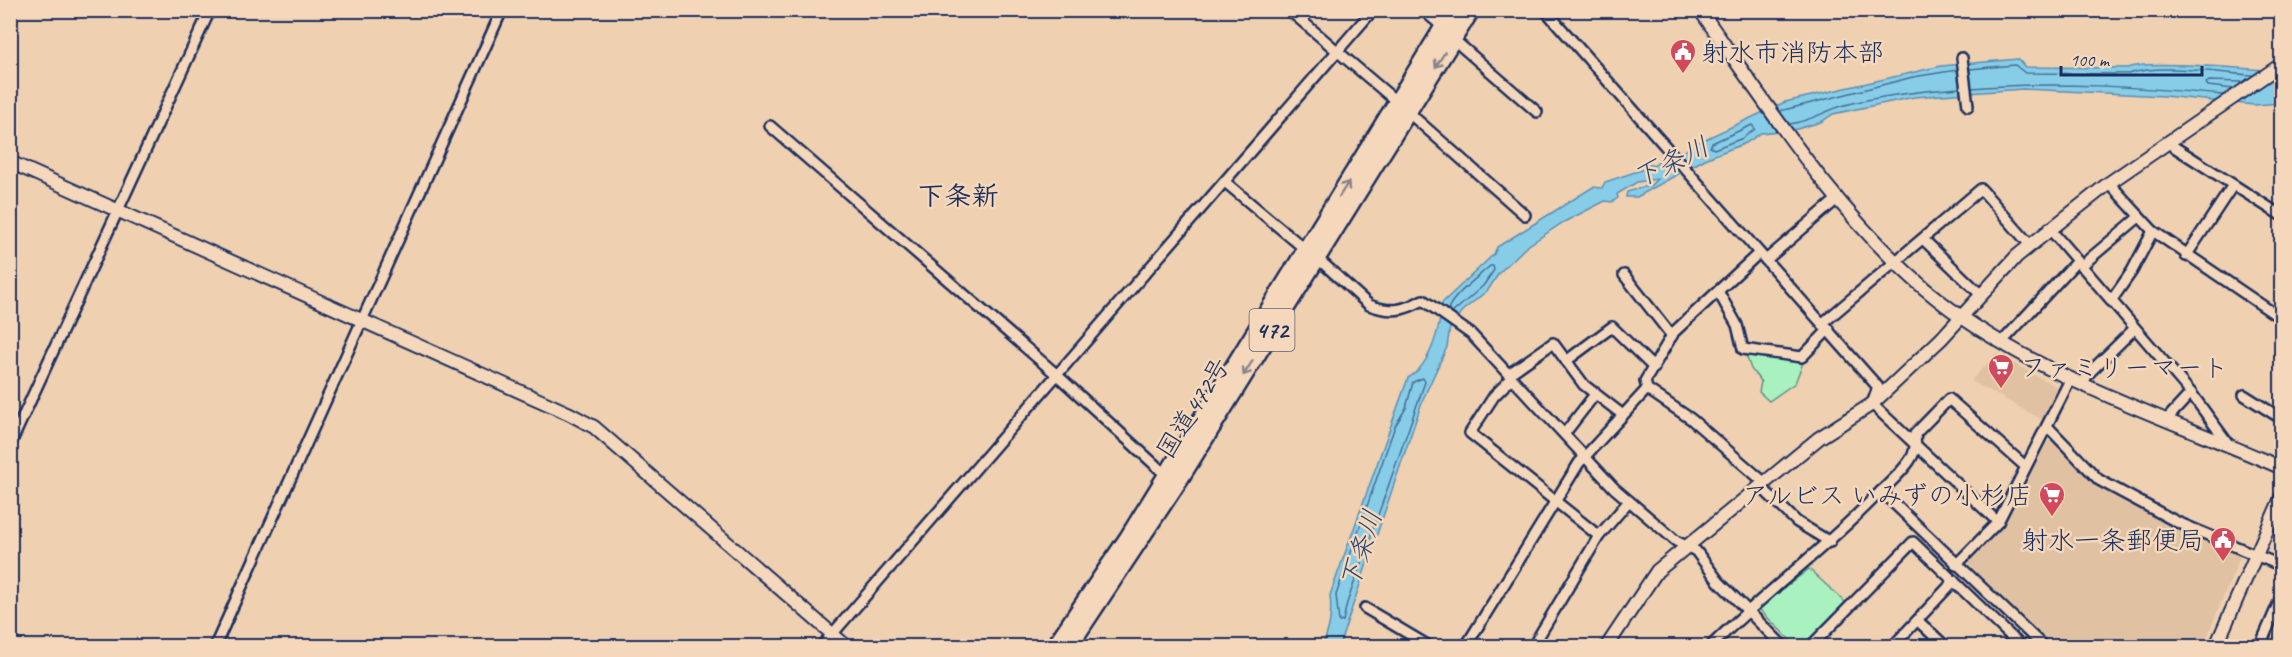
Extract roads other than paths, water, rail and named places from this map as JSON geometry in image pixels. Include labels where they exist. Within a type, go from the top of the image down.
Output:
[{"type":"highway","name":"国道472号","points":[[1448,33],[1454,10]]},
{"type":"highway","name":"国道472号","points":[[1055,646],[1128,538],[1165,474],[1311,253],[1448,33],[1471,10]]},
{"type":"highway","name":"国道472号","points":[[1069,646],[1177,483],[1311,253]]},
{"type":"street","points":[[10,445],[210,10]]},
{"type":"street","points":[[215,646],[502,10]]},
{"type":"street","points":[[1289,10],[1525,215]]},
{"type":"street","points":[[822,646],[1373,10]]},
{"type":"street","points":[[1424,10],[1537,112]]},
{"type":"street","points":[[1545,10],[1878,387],[1872,404]]},
{"type":"street","points":[[1700,10],[1793,145],[1836,200],[1895,262],[1927,290],[2002,342],[2071,378],[2282,468]]},
{"type":"street","points":[[1962,58],[1967,104]]},
{"type":"street","points":[[1608,646],[1651,577],[1819,438],[1872,404],[1918,361],[1980,294],[2049,228],[2109,183],[2282,64]]},
{"type":"street","points":[[770,126],[1056,374],[1165,474]]},
{"type":"street","points":[[2168,143],[2282,216]]},
{"type":"street","points":[[10,162],[570,414],[594,427],[846,646]]},
{"type":"street","points":[[1225,182],[1311,253],[1369,305],[1380,309],[1405,310],[1423,300],[1468,331],[1565,433],[1585,458],[1629,501],[1676,541],[1696,551],[1746,611],[1783,646]]},
{"type":"street","points":[[2109,183],[2153,231],[2186,256],[2282,319]]},
{"type":"street","points":[[2186,256],[2233,185]]},
{"type":"street","points":[[1719,293],[1737,325],[1743,349],[1802,357],[1826,326],[1895,262],[1981,189],[2030,245]]},
{"type":"street","points":[[1830,542],[1797,522],[1763,485],[1691,419],[1647,389],[1646,381],[1672,336],[1763,256],[1836,200]]},
{"type":"street","points":[[2002,342],[2079,263],[2139,217]]},
{"type":"street","points":[[2049,228],[2191,393],[2229,445]]},
{"type":"street","points":[[2111,302],[2132,271],[2153,231]]},
{"type":"street","points":[[1923,239],[1980,294]]},
{"type":"street","points":[[1624,275],[1672,336]]},
{"type":"street","points":[[1566,361],[1612,327],[1654,368]]},
{"type":"street","points":[[2083,383],[2088,374],[2134,328]]},
{"type":"street","points":[[1599,536],[1553,502],[1470,432],[1510,376],[1553,343],[1584,385],[1623,415]]},
{"type":"street","points":[[1956,565],[1998,522],[2071,378]]},
{"type":"street","points":[[1466,646],[1553,502],[1585,458],[1647,389]]},
{"type":"street","points":[[1565,433],[1596,393]]},
{"type":"street","points":[[2167,419],[2191,393]]},
{"type":"street","points":[[2244,395],[2282,419]]},
{"type":"street","points":[[1711,646],[1746,611],[1830,542],[1881,491],[1911,459],[1916,446],[1915,434],[1949,399],[2025,466]]},
{"type":"street","points":[[1872,404],[1998,522]]},
{"type":"street","points":[[2048,426],[2099,480],[2177,522],[2282,566]]},
{"type":"street","points":[[1881,491],[2043,646]]},
{"type":"street","points":[[2216,646],[2282,496]]},
{"type":"street","points":[[1533,646],[1599,536],[1629,501]]},
{"type":"street","points":[[1811,646],[1913,542],[2021,646]]},
{"type":"street","points":[[1893,646],[1954,581]]},
{"type":"street","points":[[2260,646],[2282,595]]},
{"type":"street","points":[[1365,608],[1429,646]]},
{"type":"street","points":[[1918,621],[1945,646]]},
{"type":"water","name":"下条川","points":[[2018,59],[2025,67],[2128,68],[2177,65],[2281,71],[2281,103],[2254,105],[2164,96],[2023,89],[1914,97],[1833,114],[1821,122],[1797,129],[1761,133],[1746,143],[1707,158],[1637,197],[1626,197],[1627,192],[1651,185],[1657,179],[1637,182],[1617,194],[1618,198],[1612,202],[1605,201],[1562,223],[1526,247],[1499,273],[1488,290],[1462,311],[1450,327],[1447,347],[1423,399],[1339,646],[1322,646],[1330,622],[1330,595],[1408,378],[1423,364],[1433,345],[1442,303],[1494,254],[1497,247],[1593,187],[1602,188],[1605,182],[1641,170],[1648,164],[1653,166],[1671,154],[1681,155],[1690,146],[1785,102],[1941,66]]},
{"type":"place","name":"射水市消防本部","points":[[1683,75]]},
{"type":"place","name":"ファミリーマート","points":[[2001,390]]},
{"type":"place","name":"アルビス いみずの小杉店","points":[[2052,518]]},
{"type":"place","name":"射水一条郵便局","points":[[2223,563]]},
{"type":"district","name":"下条新","points":[[958,196]]}]
